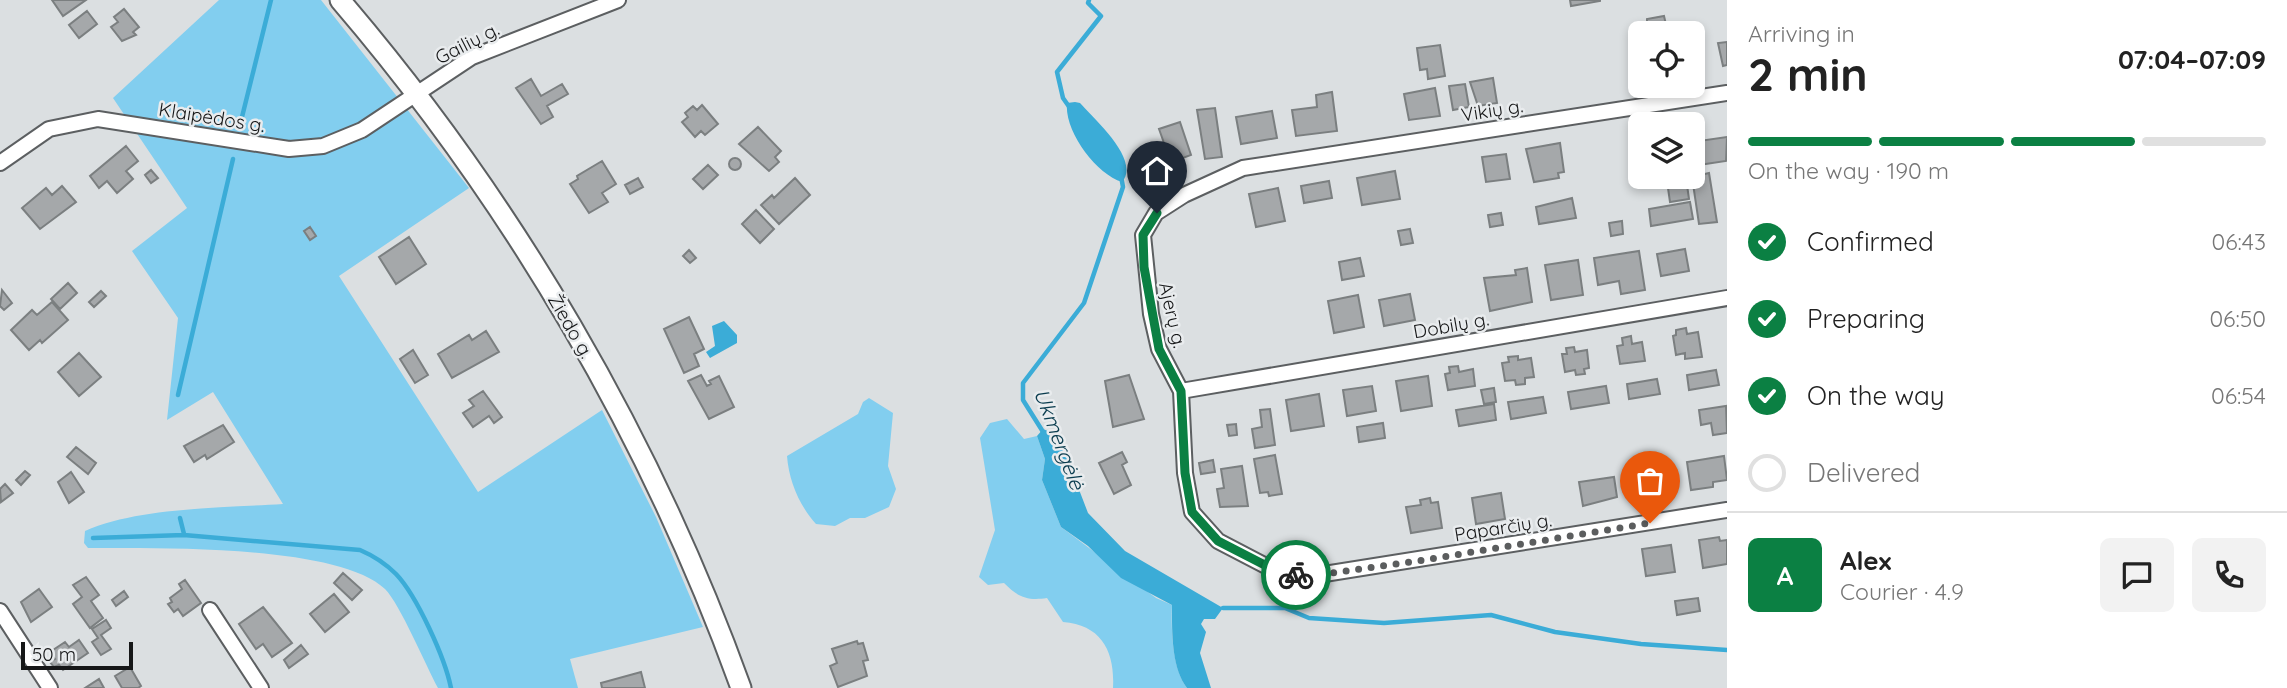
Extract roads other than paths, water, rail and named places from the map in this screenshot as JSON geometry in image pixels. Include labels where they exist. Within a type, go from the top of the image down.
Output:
[{"type":"street","name":"Žiedo g.","points":[[340,0],[415,95],[505,220],[600,377],[693,568],[741,688]]},
{"type":"street","name":"Gailių g.","points":[[415,95],[472,57],[618,0]]},
{"type":"street","name":"Vikių g.","points":[[1264,165],[1727,93]]},
{"type":"street","name":"Klaipėdos g.","points":[[0,163],[49,129],[98,119],[256,144],[307,149],[345,139],[415,95]]},
{"type":"street","name":"Ajerų g.","points":[[1264,165],[1243,168],[1184,195],[1157,213],[1143,235],[1144,267],[1159,349],[1181,391],[1185,473],[1192,512],[1218,541],[1286,576]]},
{"type":"street","name":"Dobilų g.","points":[[1181,391],[1727,298]]},
{"type":"street","name":"Paparčių g.","points":[[1286,576],[1356,570],[1727,510]]},
{"type":"street","points":[[210,610],[261,688]]},
{"type":"street","points":[[0,611],[50,688]]},
{"type":"waterway","points":[[242,117],[271,0]]},
{"type":"waterway","name":"Ukmergėlė","points":[[1070,108],[1063,98],[1057,72],[1101,16],[1088,3],[1089,0]]},
{"type":"waterway","points":[[178,395],[233,159]]},
{"type":"waterway","name":"Ukmergėlė","points":[[1045,435],[1023,400],[1023,383],[1084,303],[1123,187],[1121,176]]},
{"type":"waterway","points":[[180,518],[184,534]]},
{"type":"waterway","points":[[93,538],[184,535],[360,550],[375,557],[396,574],[413,597],[443,661],[451,688]]},
{"type":"waterway","points":[[1223,608],[1285,608],[1309,618],[1384,623],[1491,615],[1555,632],[1641,644],[1727,650]]}]
